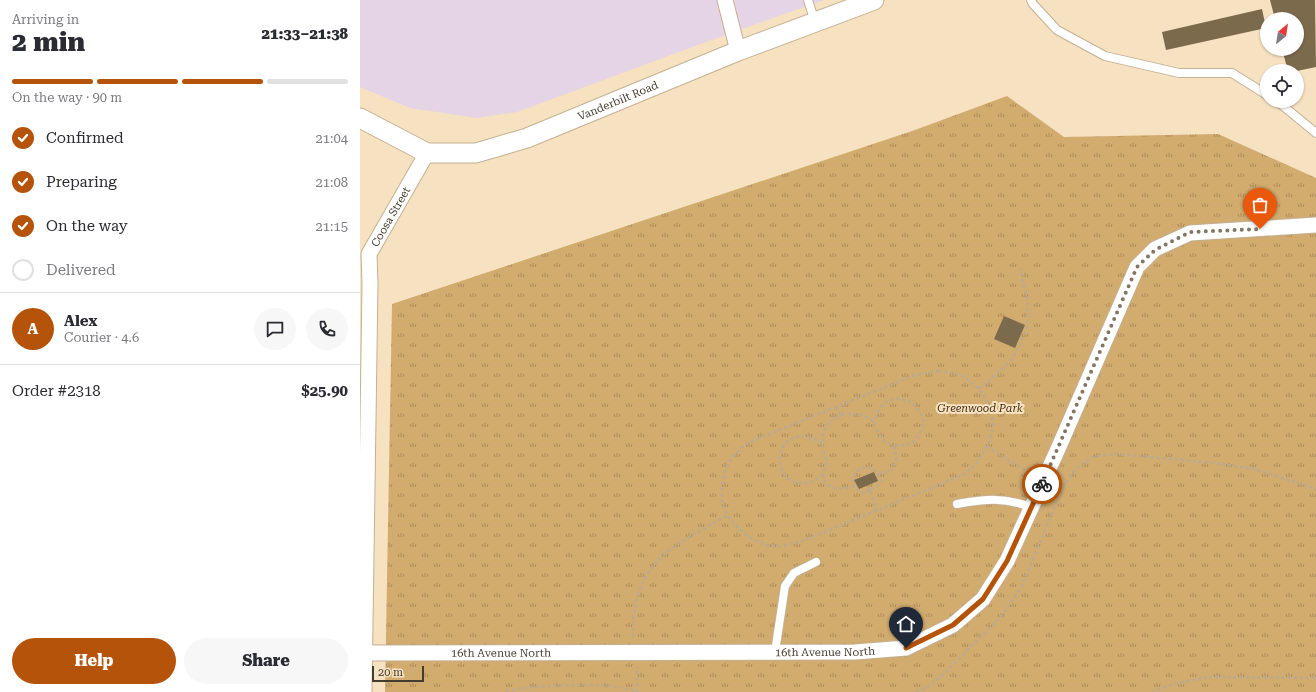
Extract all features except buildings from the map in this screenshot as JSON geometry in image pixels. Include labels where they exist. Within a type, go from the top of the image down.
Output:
[{"type":"street","points":[[725,0],[738,51]]},
{"type":"street","name":"Vanderbilt Road","points":[[360,118],[427,152],[476,152],[527,138],[738,51],[874,0]]},
{"type":"street","name":"Coosa Street","points":[[364,692],[362,653],[370,283],[369,254],[427,152]]},
{"type":"street","name":"16th Avenue North","points":[[362,653],[855,652],[906,648],[953,625],[983,599],[1007,561],[1137,267],[1155,250],[1190,232],[1316,225]]},
{"type":"lane","points":[[808,0],[815,22]]},
{"type":"lane","points":[[1031,0],[1057,30],[1105,56],[1179,73],[1232,73],[1260,91]]},
{"type":"lane","points":[[1286,108],[1316,132]]},
{"type":"lane","points":[[957,504],[986,499],[1014,501],[1032,507]]},
{"type":"lane","points":[[775,652],[785,586],[794,572],[816,562]]},
{"type":"path","points":[[979,389],[1010,363],[1019,348],[1028,326],[1027,298],[1020,269]]},
{"type":"path","points":[[938,371],[954,373],[965,377],[979,389],[992,408],[993,426],[987,446],[977,463],[965,474],[800,542],[775,546],[755,541],[743,533],[724,508],[722,496],[726,469],[733,457],[747,443],[915,375],[938,371]]},
{"type":"path","points":[[874,425],[881,406],[887,402],[896,399],[903,399],[911,401],[917,407],[922,415],[923,422],[922,430],[918,437],[911,444],[894,446]]},
{"type":"path","points":[[836,407],[840,415]]},
{"type":"path","points":[[822,443],[805,436],[795,437],[787,442],[782,449],[779,460],[780,470],[791,481],[804,484],[812,482],[823,474],[826,468],[826,458],[822,443],[824,431],[834,417],[853,413],[870,419],[885,441],[894,446],[898,456],[892,470],[879,473]]},
{"type":"path","points":[[987,446],[1012,462],[1045,478]]},
{"type":"path","points":[[916,692],[926,688],[945,673],[1002,615],[1021,588],[1063,487],[1075,470],[1092,457],[1116,454],[1214,463],[1255,469],[1316,489]]},
{"type":"path","points":[[867,467],[875,469],[879,473],[881,480],[877,486],[870,490],[863,493],[854,486],[852,480],[854,474],[860,469],[867,467]]},
{"type":"path","points":[[823,474],[827,482],[840,490],[854,486]]},
{"type":"path","points":[[870,490],[877,510]]},
{"type":"path","points":[[506,692],[519,688],[588,684],[630,689],[638,692],[632,620],[638,591],[656,561],[680,541],[728,515]]},
{"type":"path","points":[[1152,692],[1176,683],[1210,677],[1316,678]]},
{"type":"shaded area","points":[[360,0],[824,0],[517,112],[476,118],[410,108],[360,87]]},
{"type":"green space","name":"Greenwood Park","points":[[1007,96],[1064,137],[1218,134],[1316,178],[1316,692],[385,692],[392,304],[915,130]]},
{"type":"way so far","points":[[1042,484],[1137,267],[1155,250],[1190,232],[1260,229]]},
{"type":"route","points":[[906,648],[953,625],[983,599],[1007,561],[1042,484]]}]
